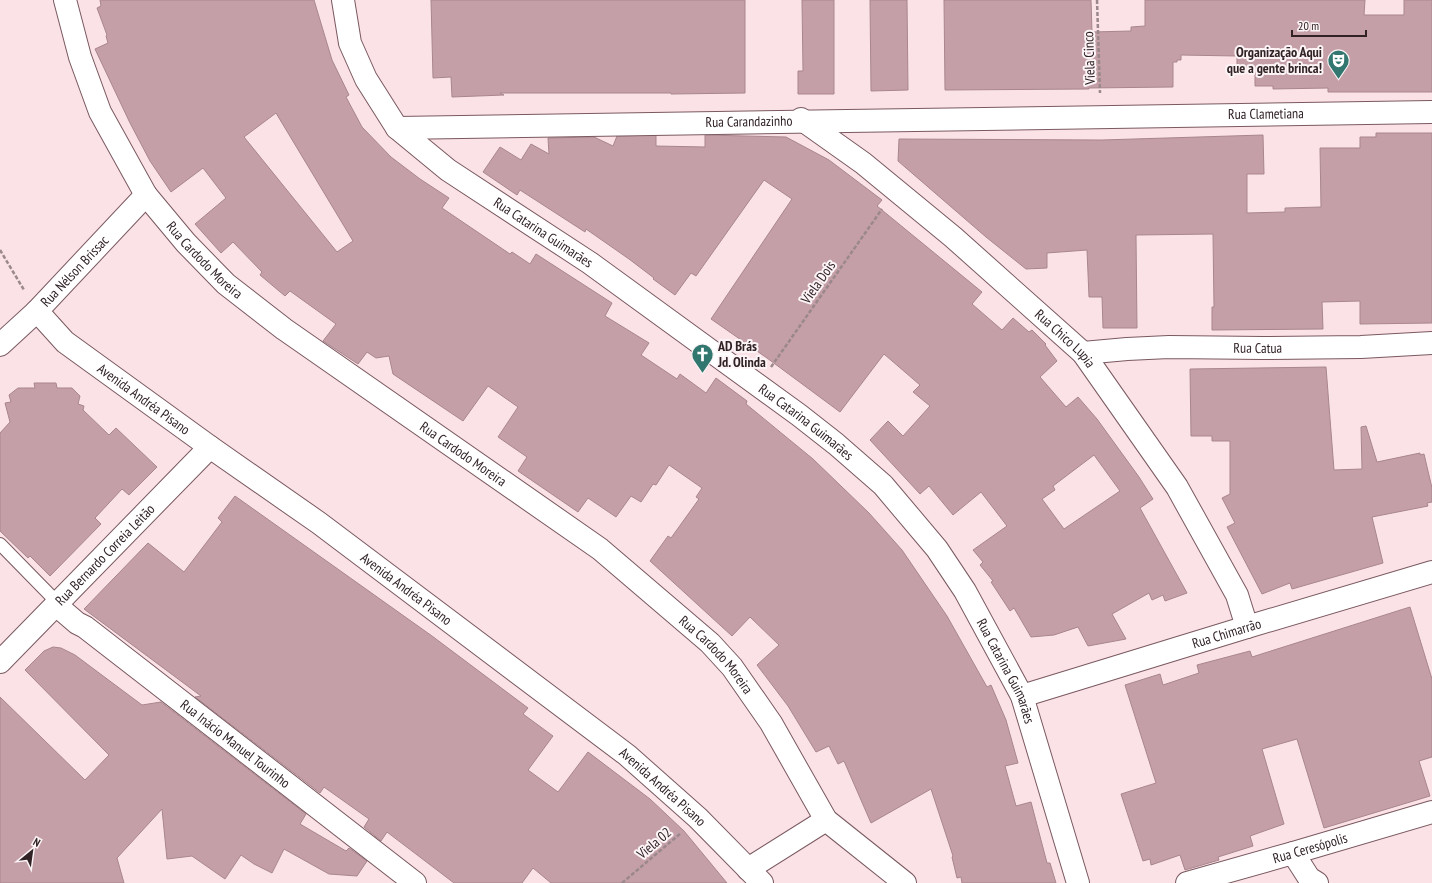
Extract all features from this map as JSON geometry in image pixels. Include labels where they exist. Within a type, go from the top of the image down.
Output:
[{"type":"street","name":"Rua Cardodo Moreira","points":[[65,0],[80,57],[100,112],[146,195],[186,243],[226,284],[284,329],[600,549],[710,642],[732,667],[771,723],[826,820],[905,883]]},
{"type":"street","name":"Rua Catarina Guimarães","points":[[343,0],[350,43],[366,79],[397,128],[448,170],[590,263],[758,385],[836,444],[883,485],[932,543],[965,591],[1022,696],[1078,883]]},
{"type":"street","name":"Rua Clametiana","points":[[1100,115],[1432,112]]},
{"type":"street","name":"Rua Carandazinho","points":[[397,128],[801,119],[1100,115]]},
{"type":"street","name":"Rua Chico Lupia","points":[[801,119],[863,163],[953,237],[1084,353],[1177,487],[1237,595],[1248,627]]},
{"type":"street","name":"Rua Nélson Brissac","points":[[0,344],[37,311],[146,195]]},
{"type":"street","name":"Avenida Andréa Pisano","points":[[37,311],[65,342],[319,523],[627,755],[698,818],[755,876]]},
{"type":"street","name":"Rua Catua","points":[[1084,353],[1127,349],[1278,348],[1432,343]]},
{"type":"street","name":"Rua Bernardo Correia Leitão","points":[[0,662],[210,446]]},
{"type":"street","name":"Rua Chimarrão","points":[[1022,696],[1432,572]]},
{"type":"street","name":"Rua Inácio Manuel Tourinho","points":[[56,605],[77,623],[91,632],[415,883]]},
{"type":"street","name":"Rua Ceresópolis","points":[[1187,883],[1432,812]]},
{"type":"street","points":[[755,876],[826,820]]},
{"type":"street","points":[[1293,853],[1309,878],[1317,883]]},
{"type":"lane","points":[[0,544],[50,595],[56,605]]},
{"type":"path","name":"Viela Cinco","points":[[1097,0],[1100,115]]},
{"type":"path","name":"Viela Dois","points":[[758,385],[895,190]]},
{"type":"path","points":[[0,250],[23,289]]},
{"type":"path","name":"Viela 02","points":[[622,883],[698,818]]},
{"type":"building","points":[[100,0],[314,0],[332,60],[349,95],[346,97],[362,127],[391,157],[420,179],[449,198],[442,208],[510,254],[512,252],[530,264],[536,254],[612,303],[605,316],[649,343],[641,355],[677,379],[680,374],[706,393],[716,378],[747,401],[746,404],[813,459],[869,513],[902,550],[947,616],[987,687],[991,685],[1006,720],[1018,763],[1005,766],[1016,806],[1031,802],[1047,863],[1050,863],[1056,883],[962,883],[961,877],[957,878],[953,856],[931,789],[871,823],[844,761],[838,764],[829,746],[816,752],[788,706],[757,665],[779,645],[750,617],[732,636],[650,561],[668,536],[671,538],[699,499],[696,497],[702,488],[669,465],[656,485],[653,484],[641,502],[631,496],[616,517],[588,498],[578,512],[518,471],[527,457],[498,437],[518,407],[488,386],[463,421],[393,374],[389,356],[376,358],[367,352],[358,364],[323,341],[336,324],[290,291],[285,296],[260,275],[262,272],[233,242],[221,253],[195,224],[226,198],[203,168],[171,192],[150,161],[130,123],[95,49],[108,43],[107,35],[97,8],[101,6]],"holes":[[[276,113],[353,241],[337,252],[244,137]]]},
{"type":"building","points":[[431,0],[745,0],[745,93],[500,93],[504,95],[452,97],[451,77],[433,78]]},
{"type":"building","points":[[802,0],[834,0],[834,94],[798,94],[798,71],[803,71]]},
{"type":"building","points":[[870,0],[907,0],[908,90],[871,91]]},
{"type":"building","points":[[944,0],[1091,0],[1092,32],[1131,31],[1131,27],[1145,26],[1145,0],[1365,0],[1364,15],[1404,15],[1404,0],[1432,0],[1432,92],[1328,92],[1328,88],[1273,89],[1273,86],[1255,86],[1255,68],[1237,68],[1237,56],[1181,55],[1181,60],[1173,62],[1173,87],[945,90]]},
{"type":"building","points":[[1376,133],[1432,133],[1432,323],[1360,324],[1360,301],[1322,302],[1323,329],[1212,330],[1212,307],[1214,307],[1213,234],[1136,235],[1137,328],[1103,328],[1102,297],[1089,297],[1087,250],[1047,253],[1047,268],[1026,269],[986,237],[898,161],[899,139],[1102,140],[1263,135],[1264,174],[1247,174],[1247,213],[1285,212],[1285,208],[1321,207],[1320,148],[1360,148],[1360,137],[1376,137]]},
{"type":"building","points":[[656,135],[656,146],[705,147],[705,135],[786,137],[829,160],[882,200],[877,206],[982,292],[972,304],[1002,330],[1013,318],[1029,332],[1032,330],[1046,344],[1045,345],[1057,361],[1040,377],[1066,407],[1078,397],[1097,419],[1139,477],[1153,499],[1140,508],[1187,593],[1165,601],[1163,595],[1152,600],[1149,593],[1112,614],[1126,639],[1088,646],[1078,627],[1054,635],[1031,637],[1014,608],[1010,611],[991,582],[993,581],[980,565],[983,562],[973,550],[1007,526],[981,492],[953,515],[929,486],[920,494],[870,440],[888,421],[903,436],[930,406],[913,392],[920,385],[884,354],[840,412],[711,319],[792,199],[764,180],[696,276],[691,273],[675,295],[629,259],[586,229],[585,232],[520,190],[517,195],[483,172],[500,147],[521,160],[531,144],[549,154],[548,138],[594,137],[613,146],[617,136]],"holes":[[[1094,455],[1120,491],[1064,529],[1042,499],[1055,490],[1053,486]]]},
{"type":"building","points":[[1326,367],[1334,470],[1362,469],[1361,427],[1366,426],[1377,462],[1420,453],[1420,455],[1424,454],[1432,488],[1432,502],[1427,503],[1428,506],[1372,517],[1383,563],[1292,589],[1290,583],[1262,594],[1227,527],[1235,523],[1222,498],[1230,494],[1230,441],[1212,441],[1212,436],[1191,436],[1190,369]]},
{"type":"building","points":[[34,383],[56,383],[57,388],[72,388],[80,396],[78,404],[84,406],[83,410],[109,435],[116,428],[157,467],[129,495],[122,489],[95,518],[101,524],[50,576],[30,556],[28,558],[0,531],[0,433],[10,422],[5,403],[11,402],[9,395],[18,388],[35,388]]},
{"type":"building","points":[[235,496],[432,636],[528,708],[523,714],[553,736],[528,770],[558,792],[588,752],[650,799],[684,831],[727,883],[551,883],[533,868],[522,883],[454,883],[387,832],[381,841],[364,827],[369,819],[324,787],[320,793],[195,697],[201,696],[84,609],[148,543],[184,572],[222,522],[218,518]]},
{"type":"building","points":[[1410,607],[1432,679],[1432,757],[1419,761],[1430,796],[1324,828],[1297,739],[1262,749],[1284,824],[1250,836],[1253,846],[1218,857],[1219,860],[1185,870],[1180,855],[1151,865],[1150,859],[1143,861],[1121,794],[1156,783],[1125,685],[1160,674],[1163,685],[1199,673],[1197,665],[1250,651],[1252,657]]},
{"type":"building","points":[[53,647],[61,648],[75,655],[142,705],[161,702],[306,814],[300,824],[346,851],[349,848],[367,861],[357,876],[329,874],[284,849],[272,873],[254,864],[241,855],[225,879],[192,856],[167,859],[162,809],[117,858],[124,883],[0,883],[0,697],[85,780],[109,755],[25,670],[44,651]]},
{"type":"place","name":"Organização Aqui que a gente brinca!","points":[[1338,80]]},
{"type":"place","name":"AD Brás Jd. Olinda","points":[[702,374]]}]
